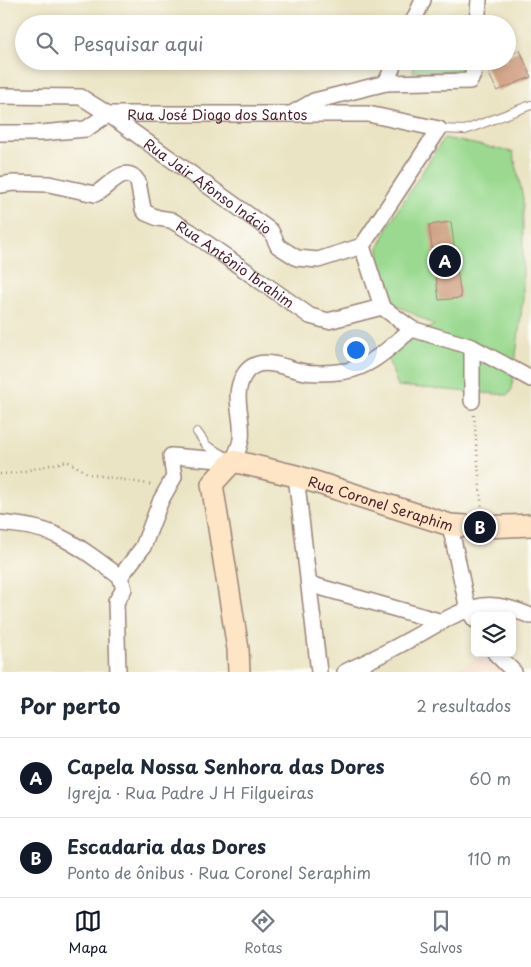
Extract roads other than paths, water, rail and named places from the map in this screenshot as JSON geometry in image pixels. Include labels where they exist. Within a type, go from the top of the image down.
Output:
[{"type":"street","points":[[416,15],[423,0]]},
{"type":"street","points":[[478,15],[479,0]]},
{"type":"street","points":[[386,82],[391,70]]},
{"type":"street","points":[[289,115],[314,101],[386,82],[470,81],[473,70]]},
{"type":"street","name":"Rua Jair Afonso Inácio","points":[[0,96],[81,97],[108,114],[271,231],[278,246],[297,258],[318,260],[362,246]]},
{"type":"street","name":"Rua José Diogo dos Santos","points":[[0,134],[86,129],[108,114],[368,114],[439,129]]},
{"type":"street","points":[[439,129],[362,246],[382,307],[412,329],[472,347],[531,379]]},
{"type":"street","name":"Rua Antônio Ibrahim","points":[[0,185],[18,183],[61,185],[92,194],[102,190],[120,175],[130,176],[138,182],[143,209],[146,212],[158,218],[171,220],[191,232],[310,316],[328,321],[382,307]]},
{"type":"street","points":[[239,672],[238,649],[212,484],[233,461],[241,440],[239,388],[248,371],[254,366],[272,363],[299,371],[316,372],[346,371],[371,363],[412,329]]},
{"type":"street","points":[[472,347],[472,401]]},
{"type":"street","points":[[120,577],[143,547],[174,477],[171,456],[233,461]]},
{"type":"street","name":"Rua Coronel Seraphim","points":[[233,461],[296,476],[450,525],[483,527],[531,525]]},
{"type":"street","points":[[296,476],[319,672]]},
{"type":"street","points":[[0,523],[36,528],[57,535],[99,560],[120,577],[124,589],[116,602],[118,672]]},
{"type":"street","points":[[450,525],[471,612]]},
{"type":"street","points":[[309,584],[442,622]]},
{"type":"street","points":[[476,612],[484,606],[495,606],[531,616]]},
{"type":"street","points":[[345,672],[386,653],[442,622],[471,615]]},
{"type":"street","points":[[499,657],[514,672]]},
{"type":"lane","points":[[439,129],[465,130],[531,105]]},
{"type":"lane","points":[[197,432],[207,446],[233,461]]},
{"type":"place","name":"Capela Nossa Senhora das Dores","points":[[445,261]]},
{"type":"place","name":"Escadaria das Dores","points":[[480,527]]}]
